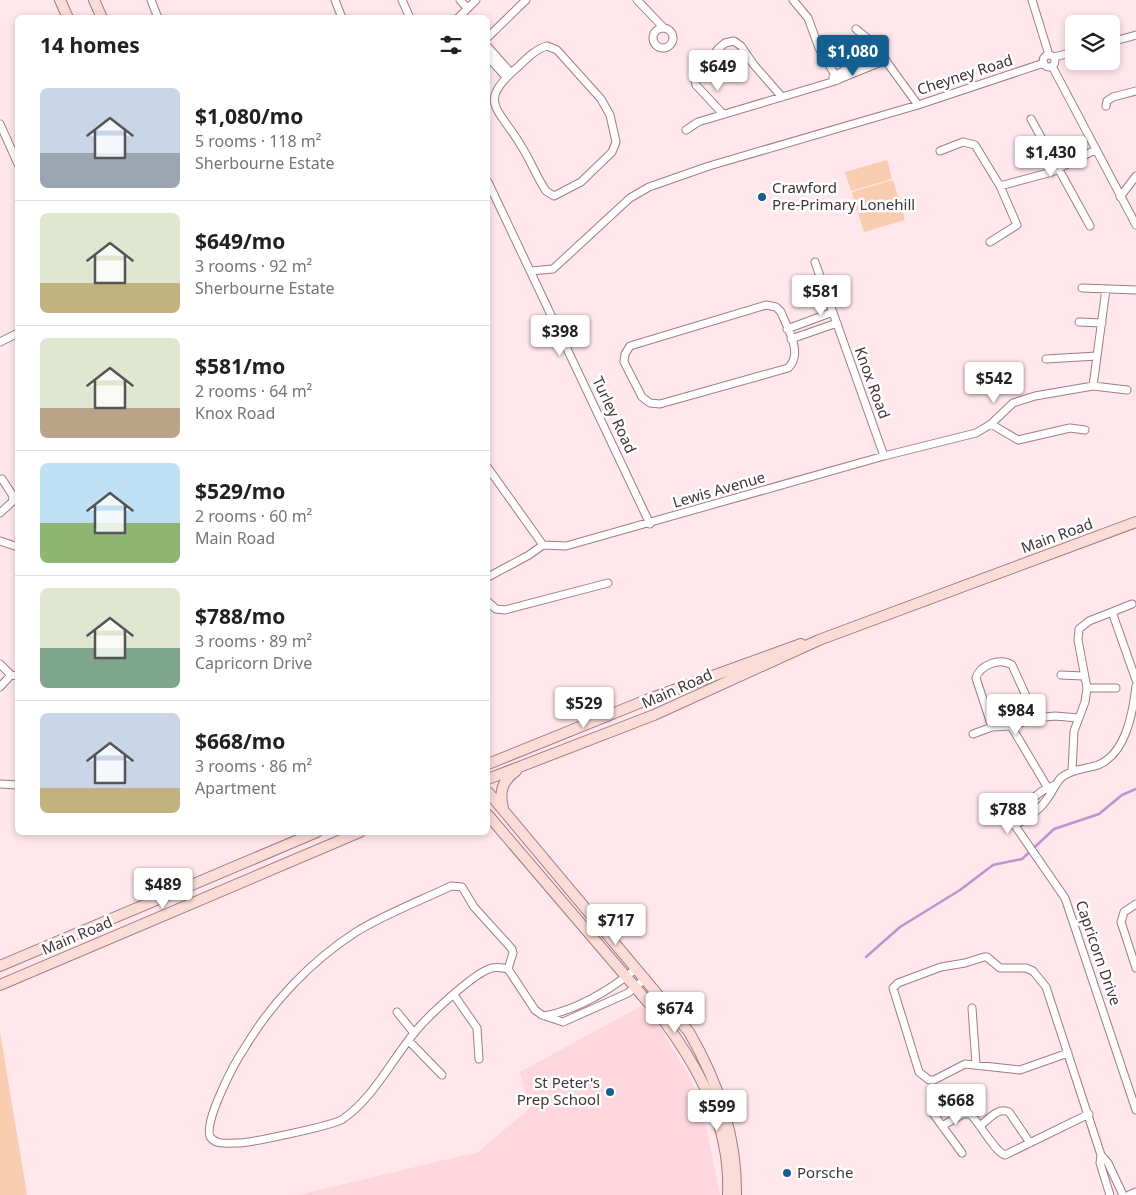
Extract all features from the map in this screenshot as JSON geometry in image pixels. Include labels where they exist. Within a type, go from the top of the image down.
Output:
[{"type":"main road","points":[[60,0],[67,15]]},
{"type":"main road","points":[[94,0],[101,15]]},
{"type":"main road","name":"Main Road","points":[[490,778],[654,715],[819,640],[1136,522]]},
{"type":"main road","name":"Main Road","points":[[490,763],[784,649],[819,640]]},
{"type":"main road","points":[[490,758],[499,758]]},
{"type":"main road","points":[[503,810],[500,795],[503,785],[522,766]]},
{"type":"main road","points":[[490,794],[646,978],[689,1032],[699,1048],[722,1102],[732,1140],[736,1195]]},
{"type":"main road","points":[[490,817],[626,976],[687,1053],[709,1095],[716,1116],[726,1156],[728,1195]]},
{"type":"main road","name":"Main Road","points":[[0,966],[310,835]]},
{"type":"main road","name":"Main Road","points":[[0,985],[353,835]]},
{"type":"street","points":[[151,0],[157,15]]},
{"type":"street","points":[[335,0],[341,15]]},
{"type":"street","points":[[402,0],[409,15]]},
{"type":"street","points":[[460,0],[467,8]]},
{"type":"street","points":[[461,15],[476,0]]},
{"type":"street","points":[[490,35],[526,0]]},
{"type":"street","points":[[637,0],[664,28]]},
{"type":"street","points":[[794,0],[808,18],[819,48],[837,77]]},
{"type":"street","points":[[1032,0],[1051,56],[1055,62],[1052,66]]},
{"type":"street","points":[[856,29],[868,38],[880,52],[918,105]]},
{"type":"street","points":[[1120,39],[1136,35]]},
{"type":"street","points":[[723,114],[696,85],[695,81],[718,49],[729,41],[736,42],[741,46],[754,65],[782,97]]},
{"type":"street","points":[[541,47],[554,47],[605,105],[615,135],[615,147],[581,182],[563,193],[554,196],[546,191],[519,141],[499,116],[495,106],[495,92],[508,75],[541,47]]},
{"type":"street","points":[[490,51],[508,75]]},
{"type":"street","points":[[686,130],[698,122],[830,81],[880,52]]},
{"type":"street","points":[[1052,66],[1047,67],[1043,59],[1065,54]]},
{"type":"street","points":[[490,59],[508,75]]},
{"type":"street","points":[[837,77],[886,60]]},
{"type":"street","name":"Cheyney Road","points":[[531,271],[553,269],[630,198],[650,188],[709,166],[837,126],[918,105],[1044,63]]},
{"type":"street","points":[[1052,66],[1136,225]]},
{"type":"street","points":[[1106,106],[1107,102],[1113,97],[1136,91]]},
{"type":"street","points":[[1031,119],[1090,226]]},
{"type":"street","points":[[0,124],[15,157]]},
{"type":"street","points":[[940,151],[963,142],[975,145],[1000,186],[1017,224],[990,242]]},
{"type":"street","points":[[1000,186],[1059,169],[1095,150]]},
{"type":"street","points":[[1120,197],[1136,176]]},
{"type":"street","name":"Turley Road","points":[[490,186],[650,524]]},
{"type":"street","name":"Knox Road","points":[[815,262],[884,456]]},
{"type":"street","points":[[1082,288],[1136,290]]},
{"type":"street","points":[[1093,386],[1106,289]]},
{"type":"street","points":[[766,305],[778,309],[787,329],[796,355],[791,366],[785,370],[660,404],[650,403],[642,397],[624,362],[626,351],[634,344],[766,305]]},
{"type":"street","points":[[787,329],[832,312]]},
{"type":"street","points":[[1079,322],[1102,323]]},
{"type":"street","points":[[791,339],[837,323]]},
{"type":"street","points":[[0,342],[15,334]]},
{"type":"street","points":[[1046,359],[1097,356]]},
{"type":"street","name":"Lewis Avenue","points":[[543,545],[566,546],[650,524],[884,456],[976,433],[991,424],[1003,410],[1021,400],[1093,386],[1126,390]]},
{"type":"street","points":[[991,424],[1018,440],[1070,428],[1085,430]]},
{"type":"street","points":[[490,471],[543,545],[536,551],[490,576]]},
{"type":"street","points":[[0,513],[12,502],[13,496],[2,479]]},
{"type":"street","points":[[0,541],[15,546]]},
{"type":"street","points":[[490,604],[496,609],[505,610],[608,583]]},
{"type":"street","points":[[1072,772],[1071,746],[1078,718],[1085,702],[1087,688],[1083,676],[1079,629],[1089,621],[1132,604]]},
{"type":"street","points":[[1112,612],[1136,680]]},
{"type":"street","points":[[992,727],[976,678],[978,672],[984,667],[998,662],[1004,661],[1012,665],[1036,718]]},
{"type":"street","points":[[0,664],[14,676],[0,687]]},
{"type":"street","points":[[1062,675],[1083,676]]},
{"type":"street","points":[[1014,825],[1040,807],[1051,788],[1072,772],[1104,762],[1114,752],[1130,718],[1136,686]]},
{"type":"street","points":[[1087,688],[1116,688]]},
{"type":"street","points":[[973,734],[992,727],[1011,726],[1036,718],[1055,716],[1078,718]]},
{"type":"street","points":[[1011,726],[1051,788]]},
{"type":"street","points":[[0,784],[15,785]]},
{"type":"street","name":"Capricorn Drive","points":[[1051,788],[1009,817],[1058,886],[1071,913],[1136,1110]]},
{"type":"street","points":[[508,969],[495,967],[487,970],[454,995],[414,1033],[371,1094],[341,1121],[241,1143],[218,1143],[212,1140],[208,1133],[211,1120],[233,1067],[251,1037],[299,978],[328,952],[357,932],[451,886],[459,886],[464,889],[474,907],[512,949],[513,953],[508,969],[524,996],[535,1010],[544,1016],[563,1022],[582,1015],[628,993],[646,978]]},
{"type":"street","points":[[1136,904],[1124,912],[1121,922],[1136,968]]},
{"type":"street","points":[[1068,1053],[1020,1070],[976,1064],[961,1066],[934,1080],[929,1080],[922,1075],[893,993],[894,985],[941,967],[965,964],[984,957],[987,957],[1000,968],[1026,968],[1033,971],[1042,980],[1050,994],[1101,1155],[1108,1163],[1123,1195]]},
{"type":"street","points":[[544,1016],[560,1013],[602,994],[637,968]]},
{"type":"street","points":[[454,995],[477,1028],[479,1059]]},
{"type":"street","points":[[579,1004],[582,1015]]},
{"type":"street","points":[[972,1008],[976,1064]]},
{"type":"street","points":[[397,1012],[414,1033]]},
{"type":"street","points":[[409,1040],[442,1075]]},
{"type":"street","points":[[981,1125],[1000,1111],[1005,1110],[1009,1112],[1030,1143]]},
{"type":"street","points":[[932,1112],[962,1153]]},
{"type":"street","points":[[942,1126],[965,1113],[971,1115],[981,1125],[1001,1154],[1011,1154],[1088,1114]]},
{"type":"street","points":[[1101,1155],[1100,1163],[1110,1195]]},
{"type":"street","points":[[1129,1195],[1136,1192]]},
{"type":"shaded area","points":[[887,160],[892,179],[851,191],[845,172]]},
{"type":"shaded area","points":[[893,180],[899,199],[857,211],[852,192]]},
{"type":"shaded area","points":[[900,201],[905,220],[864,232],[858,213]]},
{"type":"shaded area","name":"St Peter's Prep School","points":[[641,1006],[661,1029],[690,1078],[702,1107],[720,1195],[298,1195],[478,1152],[529,1109],[520,1072]]},
{"type":"shaded area","points":[[0,1032],[27,1195],[0,1195]]},
{"type":"waterway","points":[[866,957],[900,927],[960,890],[993,865],[1022,859],[1054,829],[1099,814],[1122,795],[1136,789]]},
{"type":"place","name":"Crawford Pre-Primary Lonehill","points":[[762,197]]},
{"type":"place","name":"St Peter's Prep School","points":[[610,1092]]},
{"type":"place","name":"Porsche","points":[[787,1173]]}]
